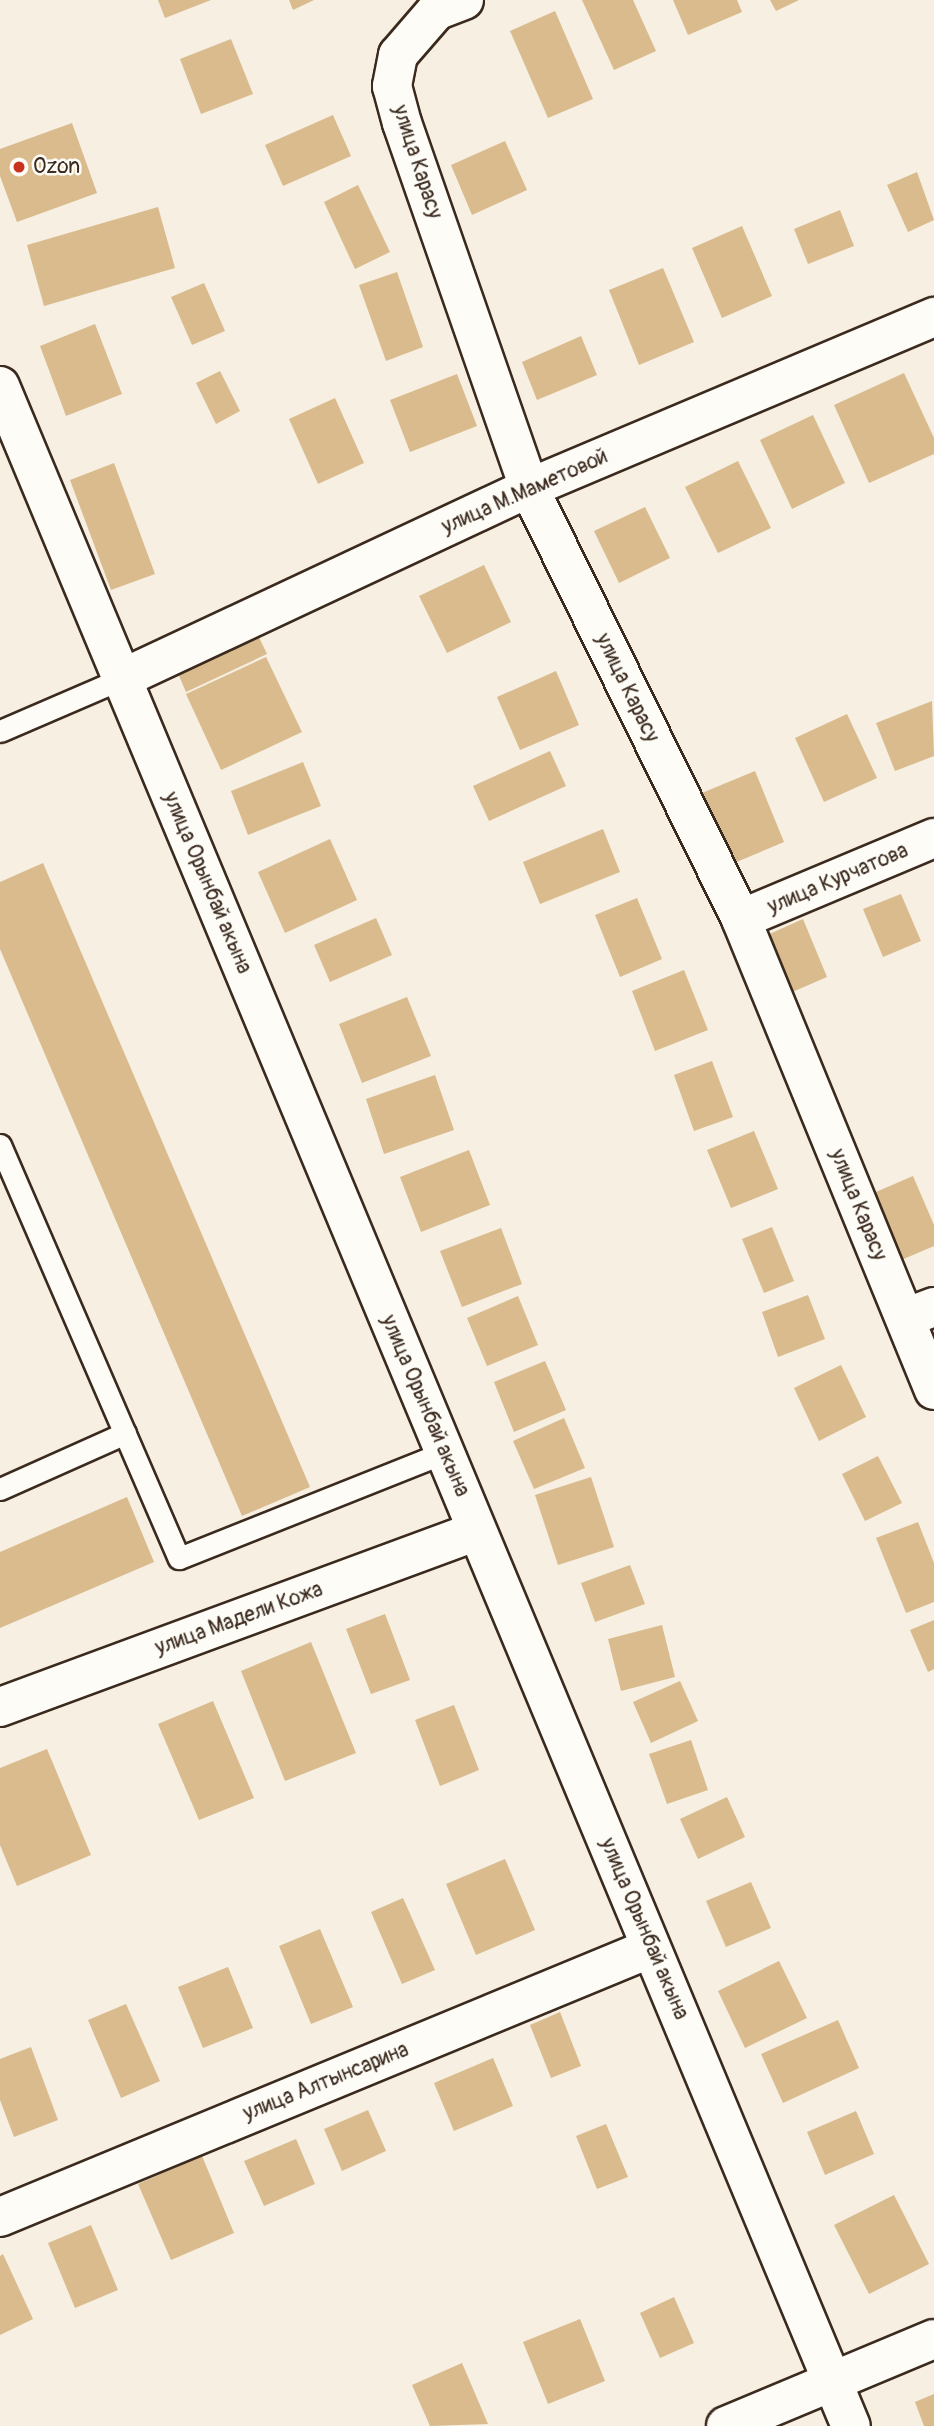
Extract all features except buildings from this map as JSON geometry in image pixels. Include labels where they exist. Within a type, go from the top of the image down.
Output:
[{"type":"street","name":"улица Карасу","points":[[464,0],[436,11],[398,55],[392,86],[529,488],[741,919],[919,1312],[934,1390]]},
{"type":"street","name":"улица М.Маметовой","points":[[121,678],[529,488],[934,317]]},
{"type":"street","name":"улица Орынбай акына","points":[[0,386],[851,2426]]},
{"type":"street","name":"улица Курчатова","points":[[741,919],[934,838]]},
{"type":"street","name":"улица Мадели Кожа","points":[[0,1707],[477,1531]]},
{"type":"street","name":"улица Алтынсарина","points":[[0,2217],[651,1948]]},
{"type":"street","points":[[726,2426],[934,2339]]},
{"type":"lane","points":[[0,731],[121,678]]},
{"type":"lane","points":[[0,1145],[179,1558],[444,1452]]},
{"type":"lane","points":[[0,1489],[125,1433]]},
{"type":"place","name":"Ozon","points":[[19,167]]}]
